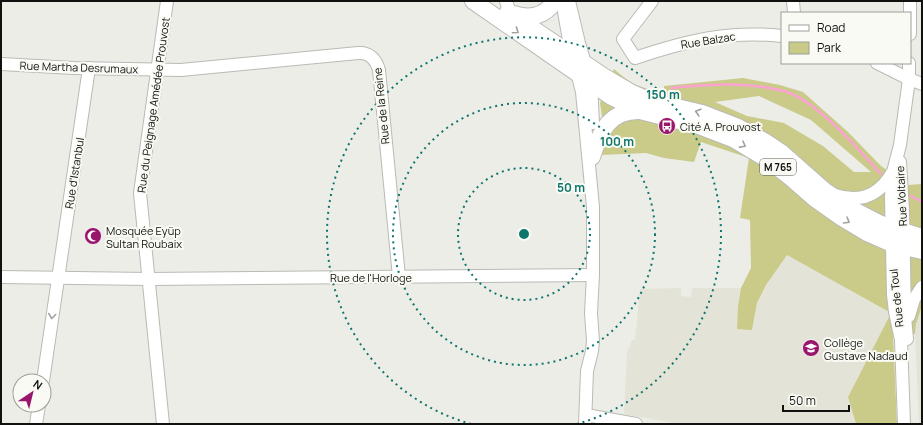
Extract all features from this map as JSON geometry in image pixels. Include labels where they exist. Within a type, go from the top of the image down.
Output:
[{"type":"main road","name":"M 765","points":[[473,1],[585,75],[620,102],[640,111],[721,133],[775,165],[815,200],[835,214],[870,234],[898,238],[922,237]]},
{"type":"main road","name":"M 765","points":[[492,1],[508,7],[572,55],[585,75],[620,87],[651,101],[702,113],[724,120],[752,134],[787,157],[825,191],[898,238],[922,251]]},
{"type":"main road","points":[[508,7],[528,17],[539,15],[546,11],[555,1]]},
{"type":"main road","points":[[592,157],[603,128],[611,120],[623,112],[640,111]]},
{"type":"street","name":"Rue du Peignage Amédée Prouvost","points":[[163,424],[141,190],[167,1]]},
{"type":"street","points":[[562,1],[572,55]]},
{"type":"street","points":[[569,1],[579,43],[593,125],[591,180]]},
{"type":"street","name":"Rue Balzac","points":[[652,1],[623,39],[635,58],[678,44],[708,38],[742,35],[781,36]]},
{"type":"street","points":[[794,1],[794,12]]},
{"type":"street","points":[[910,1],[910,12]]},
{"type":"street","name":"Rue de la Reine","points":[[157,70],[181,70],[358,53],[367,54],[372,57],[376,61],[379,70],[399,277]]},
{"type":"street","name":"Rue Martha Desrumaux","points":[[1,64],[157,70]]},
{"type":"street","points":[[879,64],[909,80],[922,84]]},
{"type":"street","name":"Rue Voltaire","points":[[898,238],[900,145],[909,80],[909,64]]},
{"type":"street","name":"Rue d'Istanbul","points":[[43,373],[89,68]]},
{"type":"street","points":[[585,75],[582,92],[593,207],[593,275],[591,307],[593,335],[592,351],[587,371],[585,419],[636,424]]},
{"type":"street","name":"Rue Voltaire","points":[[898,238],[891,197],[893,172],[900,145]]},
{"type":"street","points":[[825,191],[848,198],[871,195],[882,188],[893,172]]},
{"type":"street","name":"Rue de Toul","points":[[898,238],[907,333],[911,424]]},
{"type":"street","name":"Rue de Toul","points":[[898,238],[895,312],[901,340],[904,424]]},
{"type":"street","name":"Rue de l'Horloge","points":[[1,277],[149,279],[593,275]]},
{"type":"street","name":"Rue de Toul","points":[[907,333],[910,309],[914,299],[922,287]]},
{"type":"street","points":[[36,424],[38,413]]},
{"type":"shaded area","points":[[787,254],[891,313],[848,397],[856,424],[679,424],[624,414],[627,352],[632,340],[635,340],[640,289],[681,288],[681,296],[691,297],[692,288],[741,288],[738,306],[752,330],[757,303],[766,285]]},
{"type":"shaded area","points":[[922,306],[922,424],[919,424],[915,334],[916,324]]},
{"type":"green space","points":[[614,69],[626,79],[637,85],[656,90],[664,90],[664,86],[743,78],[780,85],[803,92],[848,132],[881,166],[908,185],[922,184],[922,306],[916,324],[915,334],[893,334],[897,424],[856,424],[848,397],[891,313],[787,255],[766,285],[757,303],[752,330],[737,329],[738,306],[741,288],[751,268],[750,220],[740,218],[749,158],[701,142],[694,162],[664,158],[646,153],[602,155],[605,136],[600,103]],"holes":[[[759,96],[811,120],[871,172],[854,172],[823,146],[784,123],[747,116],[715,102]]]},
{"type":"waterway","points":[[671,88],[708,85],[744,85],[787,92],[812,106],[825,116],[850,140],[881,174]]},
{"type":"waterway","points":[[911,196],[922,202]]},
{"type":"place","name":"Cité A. Prouvost","points":[[667,126]]},
{"type":"place","name":"Mosquée Eyüp Sultan Roubaix","points":[[93,236]]},
{"type":"place","name":"Collège Gustave Nadaud","points":[[811,348]]}]
